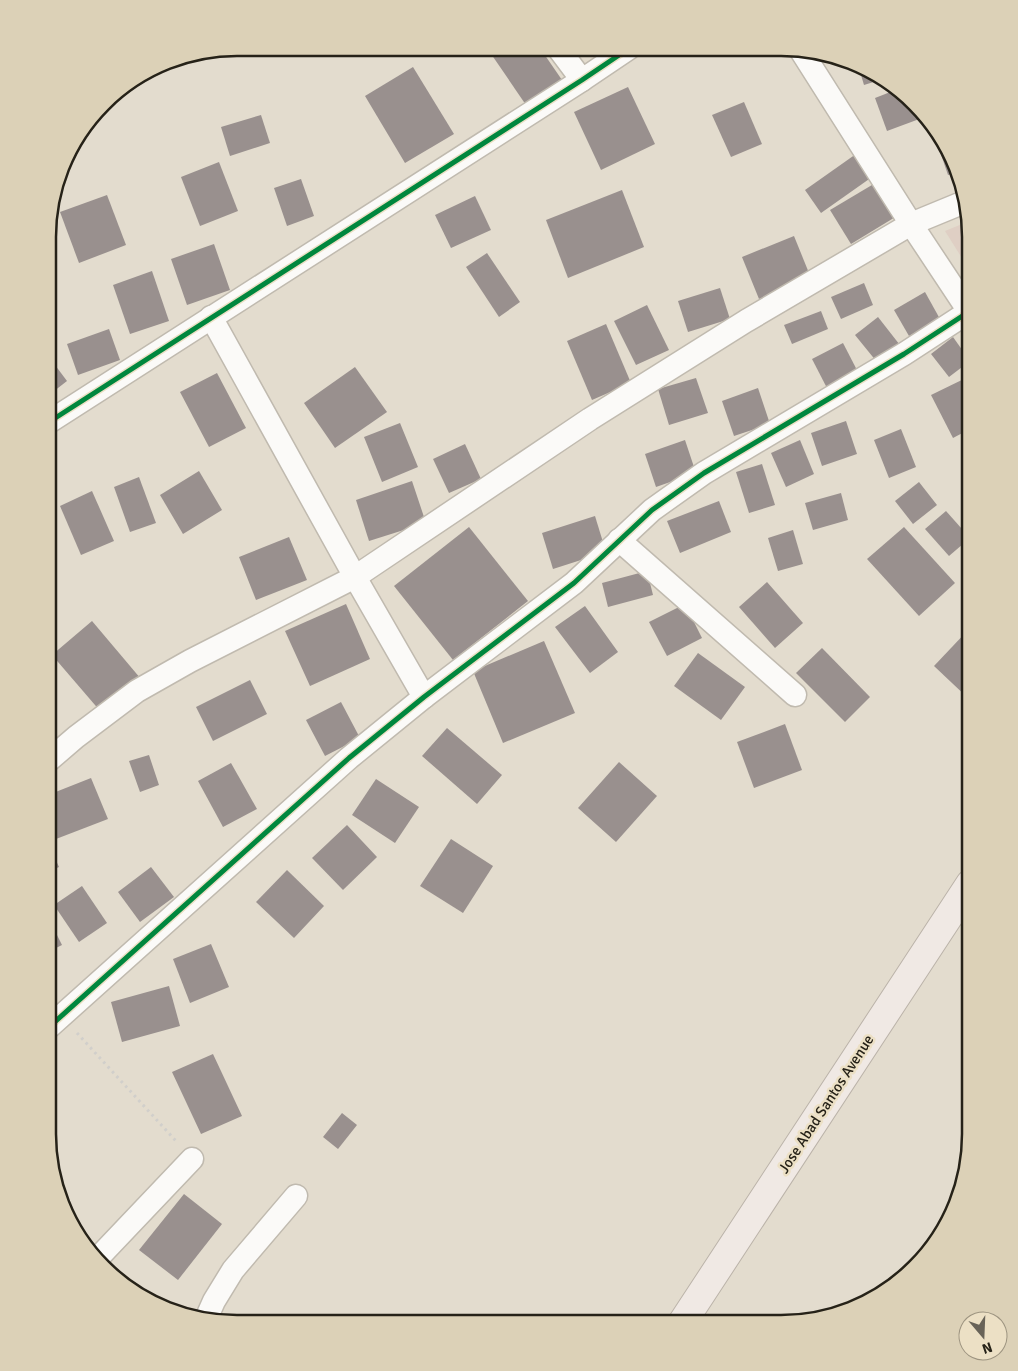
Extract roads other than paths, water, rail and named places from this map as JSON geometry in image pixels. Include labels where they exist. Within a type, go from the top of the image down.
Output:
[{"type":"highway","name":"Jose Abad Santos Avenue","points":[[687,1315],[962,896]]},
{"type":"street","points":[[564,56],[582,80]]},
{"type":"street","points":[[56,417],[618,56]]},
{"type":"street","points":[[806,58],[911,224],[962,300]]},
{"type":"street","points":[[56,754],[137,691],[190,661],[355,576],[590,419],[746,321],[911,224],[958,204]]},
{"type":"street","points":[[211,317],[424,697]]},
{"type":"street","points":[[56,1020],[349,758],[424,697],[574,584],[652,510],[704,473],[904,354],[962,317]]},
{"type":"street","points":[[619,540],[794,696]]},
{"type":"street","points":[[102,1254],[192,1159]]},
{"type":"street","points":[[209,1312],[233,1270],[296,1196]]}]
